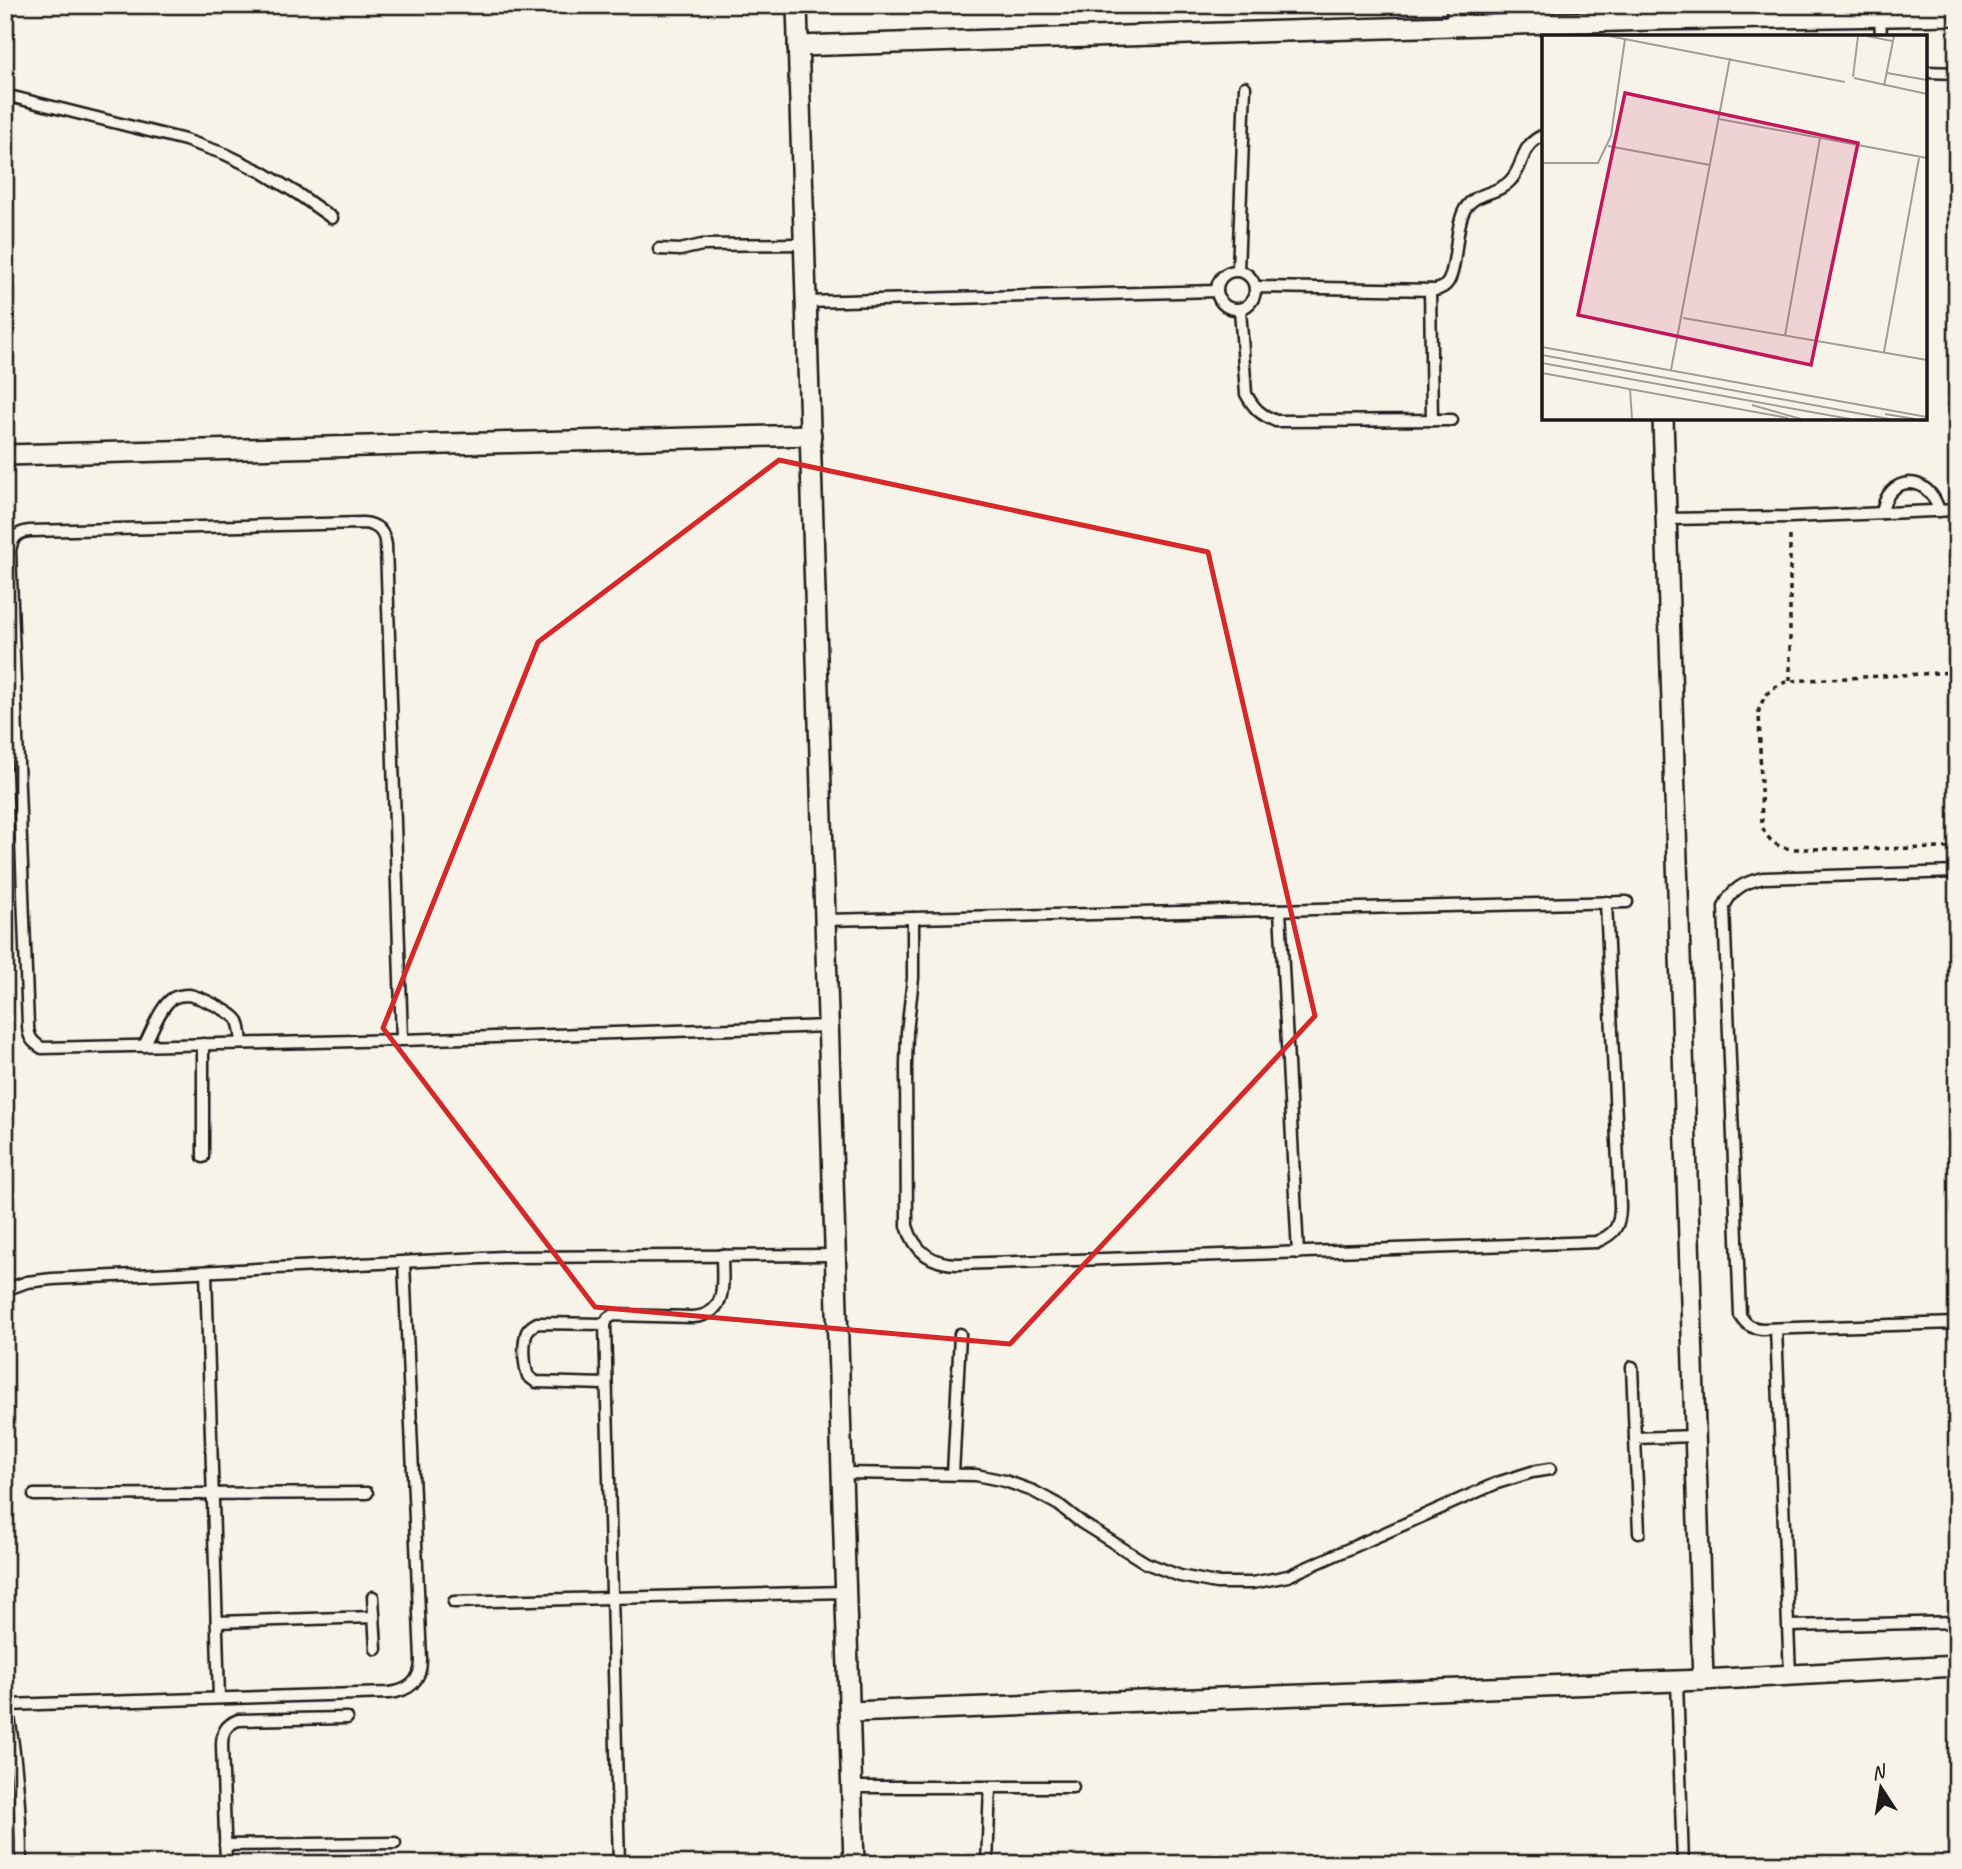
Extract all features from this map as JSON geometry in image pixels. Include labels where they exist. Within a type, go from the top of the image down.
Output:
[{"type":"street","points":[[797,5],[854,1864]]},
{"type":"street","points":[[798,46],[1453,26],[1651,28],[1880,16],[1957,15]]},
{"type":"street","points":[[1663,420],[1703,1680]]},
{"type":"street","points":[[5,455],[811,435]]},
{"type":"street","points":[[850,1712],[1703,1680],[1957,1666]]},
{"type":"lane","points":[[1452,5],[1453,26]]},
{"type":"lane","points":[[1880,16],[1881,35]]},
{"type":"lane","points":[[1927,72],[1957,73]]},
{"type":"lane","points":[[1238,271],[1245,87]]},
{"type":"lane","points":[[5,94],[185,139],[225,154],[262,172],[332,218]]},
{"type":"lane","points":[[1255,288],[1441,289],[1449,281],[1466,205],[1482,194],[1508,183],[1515,176],[1528,145],[1542,136]]},
{"type":"lane","points":[[659,249],[680,250],[702,245],[804,244]]},
{"type":"lane","points":[[1231,271],[1238,271],[1251,278],[1255,288],[1253,299],[1245,307],[1234,310],[1220,301],[1217,291],[1220,279],[1231,271]]},
{"type":"lane","points":[[1430,290],[1432,420]]},
{"type":"lane","points":[[806,302],[1217,291]]},
{"type":"lane","points":[[1240,309],[1247,394],[1252,406],[1263,416],[1283,422],[1452,420]]},
{"type":"lane","points":[[1882,513],[1883,500],[1891,490],[1902,484],[1915,483],[1936,498],[1939,511]]},
{"type":"lane","points":[[1666,519],[1957,510]]},
{"type":"lane","points":[[402,1040],[386,545],[382,531],[370,523],[363,523],[22,532],[16,536],[10,551],[28,1035],[42,1048],[402,1040],[829,1026]]},
{"type":"lane","points":[[1957,872],[1763,878],[1732,891],[1724,907],[1740,1315],[1745,1323],[1753,1328],[1776,1329],[1957,1323]]},
{"type":"lane","points":[[913,918],[913,978],[906,1065],[908,1226],[912,1240],[920,1251],[931,1259],[951,1264],[1596,1242],[1607,1238],[1616,1229],[1620,1206],[1606,902]]},
{"type":"lane","points":[[825,920],[1627,902]]},
{"type":"lane","points":[[1280,910],[1298,1253]]},
{"type":"lane","points":[[144,1046],[166,1004],[181,995],[190,995],[232,1014],[239,1023],[242,1043]]},
{"type":"lane","points":[[203,1044],[203,1157]]},
{"type":"lane","points":[[619,1864],[604,1324],[614,1315],[692,1317],[715,1311],[720,1301],[722,1255]]},
{"type":"lane","points":[[5,1290],[27,1282],[52,1279],[404,1262],[559,1256],[836,1255]]},
{"type":"lane","points":[[7,1705],[400,1692],[417,1680],[421,1670],[404,1262]]},
{"type":"lane","points":[[206,1272],[219,1698]]},
{"type":"lane","points":[[604,1324],[537,1323],[526,1333],[525,1366],[527,1376],[536,1382],[605,1384]]},
{"type":"lane","points":[[1776,1329],[1790,1675]]},
{"type":"lane","points":[[953,1475],[960,1334]]},
{"type":"lane","points":[[1632,1367],[1639,1533]]},
{"type":"lane","points":[[1635,1438],[1696,1436]]},
{"type":"lane","points":[[843,1474],[976,1475],[1005,1481],[1033,1491],[1059,1505],[1082,1523],[1146,1563],[1180,1576],[1216,1583],[1252,1583],[1288,1576],[1514,1476],[1550,1469]]},
{"type":"lane","points":[[34,1495],[367,1493]]},
{"type":"lane","points":[[454,1602],[846,1592]]},
{"type":"lane","points":[[373,1597],[376,1649]]},
{"type":"lane","points":[[216,1622],[374,1617]]},
{"type":"lane","points":[[1789,1626],[1957,1622]]},
{"type":"lane","points":[[1677,1681],[1683,1864]]},
{"type":"lane","points":[[5,1694],[15,1750],[20,1801],[21,1864]]},
{"type":"lane","points":[[226,1864],[222,1745],[225,1729],[238,1720],[347,1717]]},
{"type":"lane","points":[[852,1787],[1073,1787]]},
{"type":"lane","points":[[987,1864],[990,1787]]},
{"type":"lane","points":[[225,1845],[395,1843]]},
{"type":"path","points":[[1790,517],[1790,681]]},
{"type":"path","points":[[1957,673],[1790,681],[1770,690],[1759,709],[1762,826],[1773,844],[1794,849],[1957,848]]},
{"type":"highlighted area","points":[[779,460],[1208,552],[1315,1016],[1010,1344],[595,1307],[383,1028],[538,642]]}]
